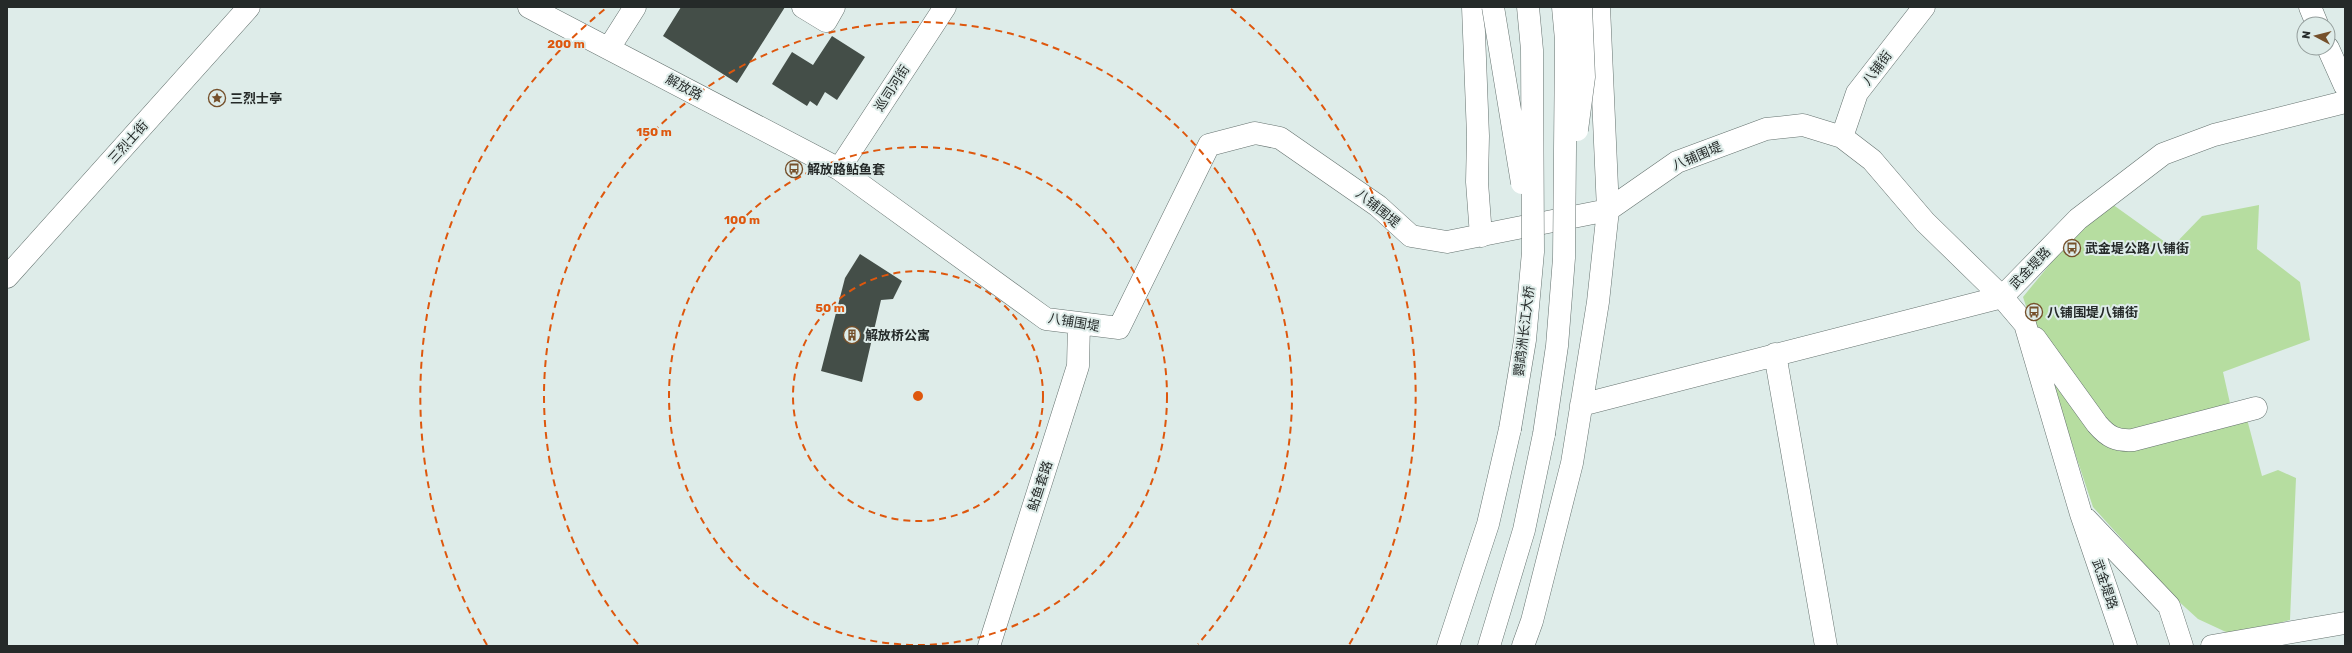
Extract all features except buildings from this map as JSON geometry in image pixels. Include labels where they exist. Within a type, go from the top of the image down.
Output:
[{"type":"main road","name":"三烈士街","points":[[7,277],[249,7]]},
{"type":"main road","name":"解放路","points":[[529,7],[839,169]]},
{"type":"main road","points":[[609,48],[635,7]]},
{"type":"main road","points":[[803,7],[830,14]]},
{"type":"main road","name":"巡司河街","points":[[839,169],[945,7]]},
{"type":"main road","points":[[1473,7],[1478,136],[1477,182],[1481,236]]},
{"type":"main road","points":[[1493,7],[1533,252]]},
{"type":"main road","name":"鹦鹉洲长江大桥","points":[[1448,646],[1488,524],[1510,429],[1525,340],[1533,252],[1532,50],[1528,7]]},
{"type":"main road","points":[[1563,7],[1566,40],[1566,221]]},
{"type":"main road","points":[[1489,646],[1524,530],[1544,434],[1557,346],[1566,221],[1584,77],[1581,7]]},
{"type":"main road","points":[[1523,646],[1532,621],[1572,463],[1598,302],[1608,210],[1599,7]]},
{"type":"main road","name":"八铺街","points":[[1842,137],[1857,94],[1924,7]]},
{"type":"main road","points":[[2332,56],[2345,86]]},
{"type":"main road","name":"武金堤路","points":[[2126,646],[2081,514],[2025,324],[2002,297],[2078,219],[2163,154],[2214,135],[2345,102]]},
{"type":"main road","name":"八铺围堤","points":[[839,169],[1046,319],[1119,328],[1209,145],[1226,139],[1255,133],[1280,138],[1378,206],[1411,236],[1448,242],[1608,210],[1677,162],[1766,129],[1803,125],[1842,137],[1872,160],[1924,222],[2002,297]]},
{"type":"main road","points":[[1581,405],[2002,297]]},
{"type":"main road","name":"鲇鱼套路","points":[[989,646],[1078,366],[1079,324]]},
{"type":"main road","points":[[2025,324],[2097,424],[2106,435],[2118,440],[2133,440],[2256,408]]},
{"type":"main road","points":[[1775,354],[1826,646]]},
{"type":"main road","points":[[2081,514],[2169,606],[2182,646]]},
{"type":"main road","points":[[2212,646],[2345,623]]},
{"type":"green space","points":[[2112,204],[2172,247],[2202,216],[2259,205],[2257,249],[2300,282],[2310,340],[2223,372],[2234,421],[2247,419],[2262,476],[2278,470],[2296,478],[2290,620],[2247,632],[2226,632],[2198,619],[2175,598],[2093,507],[2023,297],[2083,224]]},
{"type":"place","name":"三烈士亭","points":[[217,98]]},
{"type":"place","name":"解放路鲇鱼套","points":[[794,169]]},
{"type":"place","name":"武金堤公路八铺街","points":[[2072,248]]},
{"type":"place","name":"八铺围堤八铺街","points":[[2034,312]]},
{"type":"place","name":"解放桥公寓","points":[[852,335]]}]
